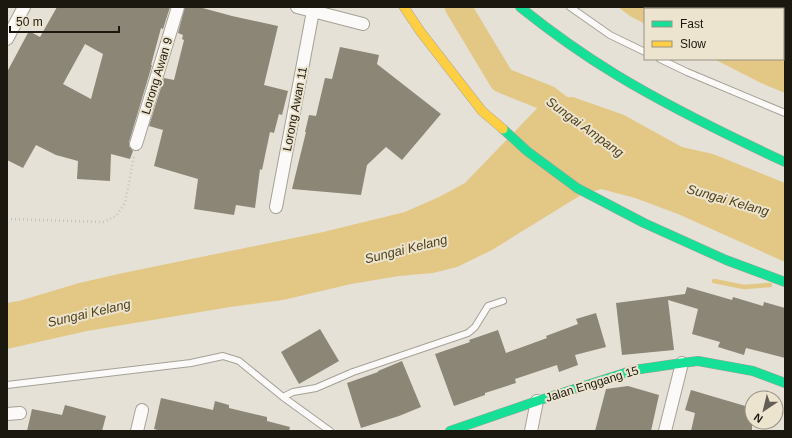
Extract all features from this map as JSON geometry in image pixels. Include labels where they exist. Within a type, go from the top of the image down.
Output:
[{"type":"main road","points":[[404,7],[420,31],[482,111],[527,151],[577,188],[644,223],[726,260],[785,282]]},
{"type":"main road","points":[[520,7],[549,30],[624,80],[677,110],[785,162]]},
{"type":"main road","name":"Jalan Enggang 15","points":[[450,431],[634,370],[682,363],[698,361],[753,371],[785,383]]},
{"type":"street","points":[[7,39],[24,7]]},
{"type":"street","name":"Lorong Awan 9","points":[[136,144],[178,7]]},
{"type":"street","points":[[297,7],[363,24]]},
{"type":"street","name":"Lorong Awan 11","points":[[276,207],[313,11]]},
{"type":"street","points":[[665,431],[682,363]]},
{"type":"street","points":[[531,431],[537,401]]},
{"type":"street","points":[[137,431],[142,410]]},
{"type":"street","points":[[7,414],[20,413]]},
{"type":"lane","points":[[570,7],[610,35],[644,52]]},
{"type":"lane","points":[[662,60],[785,113]]},
{"type":"lane","points":[[283,397],[293,392],[316,388],[353,372],[468,333],[475,327],[488,306],[503,301]]},
{"type":"lane","points":[[7,385],[191,362],[223,356],[239,361],[283,397],[330,431]]},
{"type":"path","points":[[7,219],[104,222],[116,216],[125,203],[136,144]]},
{"type":"water","points":[[618,7],[785,7],[785,93],[761,83],[716,60],[784,60],[784,8],[644,8],[644,23]]},
{"type":"water","name":"Sungai Kelang","points":[[573,97],[624,115],[682,147],[713,154],[785,183],[785,262],[678,214],[635,198],[601,189],[581,195],[492,250],[457,267],[433,273],[399,276],[351,284],[283,300],[230,307],[87,331],[7,349],[7,303],[19,301],[79,283],[323,232],[405,212],[439,197],[465,183],[547,98]]},
{"type":"building","points":[[57,7],[170,7],[163,29],[161,28],[152,65],[129,142],[129,146],[133,151],[130,159],[111,154],[110,181],[77,179],[78,161],[56,155],[36,145],[23,168],[7,160],[7,72],[29,31],[40,37]],"holes":[[[85,44],[103,54],[91,99],[63,84]]]},
{"type":"building","points":[[185,7],[199,7],[278,26],[264,85],[288,91],[282,115],[279,114],[274,133],[270,132],[262,170],[260,169],[255,208],[236,205],[234,215],[194,209],[198,179],[154,166],[163,130],[149,126],[164,78],[174,80],[184,40],[182,39],[183,35],[178,33]]},
{"type":"building","points":[[340,47],[379,55],[377,64],[441,114],[402,160],[386,147],[367,165],[361,195],[292,189],[309,115],[316,116],[325,78],[332,79]]},
{"type":"building","points":[[687,287],[732,300],[733,297],[763,306],[764,302],[785,308],[785,358],[746,348],[744,355],[718,347],[720,342],[692,334],[698,309],[668,300],[674,350],[622,355],[616,303],[685,294]]},
{"type":"building","points":[[596,313],[606,347],[575,355],[578,365],[559,372],[557,365],[515,379],[516,383],[485,393],[485,395],[454,406],[435,354],[470,342],[469,340],[498,330],[506,353],[547,338],[546,336],[578,324],[576,319]]},
{"type":"building","points":[[320,329],[339,361],[299,384],[281,352]]},
{"type":"building","points":[[402,361],[421,407],[399,416],[361,428],[347,383],[378,372]]},
{"type":"building","points":[[628,386],[659,395],[651,431],[595,431],[606,389]]},
{"type":"building","points":[[691,390],[744,406],[744,430],[752,431],[691,431],[695,413],[685,410]]},
{"type":"building","points":[[161,398],[213,410],[215,401],[229,405],[229,408],[267,417],[267,421],[290,427],[289,431],[161,431],[154,429]]},
{"type":"building","points":[[65,405],[106,416],[102,431],[27,431],[32,409],[62,415]]},
{"type":"waterway","name":"Sungai Ampang","points":[[458,7],[502,80],[547,98],[575,119]]},
{"type":"waterway","points":[[714,281],[744,287],[770,285]]},
{"type":"traffic: fast","points":[[520,7],[578,50],[635,86],[698,120],[785,162]]},
{"type":"traffic: fast","points":[[503,129],[527,151],[577,188],[644,223],[726,260],[785,282]]},
{"type":"traffic: fast","points":[[450,431],[634,370],[682,363],[698,361],[753,371],[785,383]]},
{"type":"traffic: slow","points":[[404,7],[420,31],[482,111],[503,129]]}]
